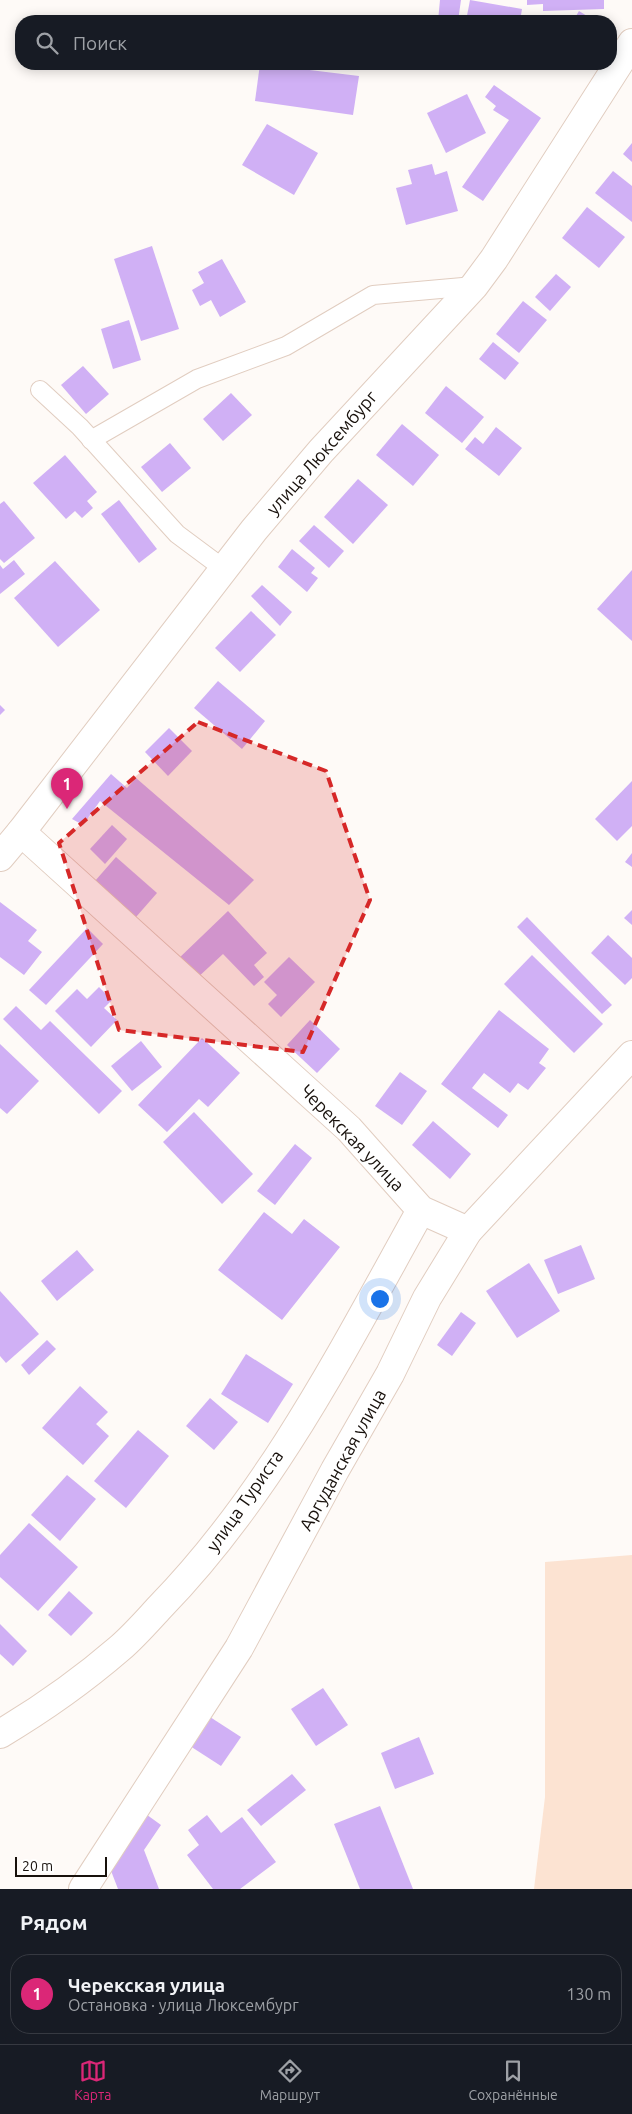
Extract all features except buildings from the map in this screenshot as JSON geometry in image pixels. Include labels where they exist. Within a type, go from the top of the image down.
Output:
[{"type":"street","name":"улица Люксембург","points":[[617,66],[632,42]]},
{"type":"street","name":"улица Люксембург","points":[[0,857],[22,832],[224,569],[321,451],[474,286],[494,259],[614,70]]},
{"type":"street","name":"Черекская улица","points":[[22,832],[342,1123],[421,1210],[468,1231]]},
{"type":"street","name":"Аргуданская улица","points":[[88,1887],[239,1648],[335,1470],[390,1374],[426,1298],[468,1231],[632,1056]]},
{"type":"street","name":"улица Туриста","points":[[0,1734],[74,1685],[122,1647],[214,1547],[262,1480],[329,1374],[421,1210]]},
{"type":"lane","points":[[91,440],[197,380],[286,346],[373,295],[474,286]]},
{"type":"lane","points":[[40,390],[91,440],[177,534],[224,569]]},
{"type":"highlighted area","points":[[198,722],[326,771],[370,900],[303,1052],[119,1030],[59,843]]},
{"type":"shaded area","points":[[632,1555],[632,1889],[534,1889],[545,1797],[545,1562]]},
{"type":"place","name":"Черекская улица","points":[[67,809]]}]
